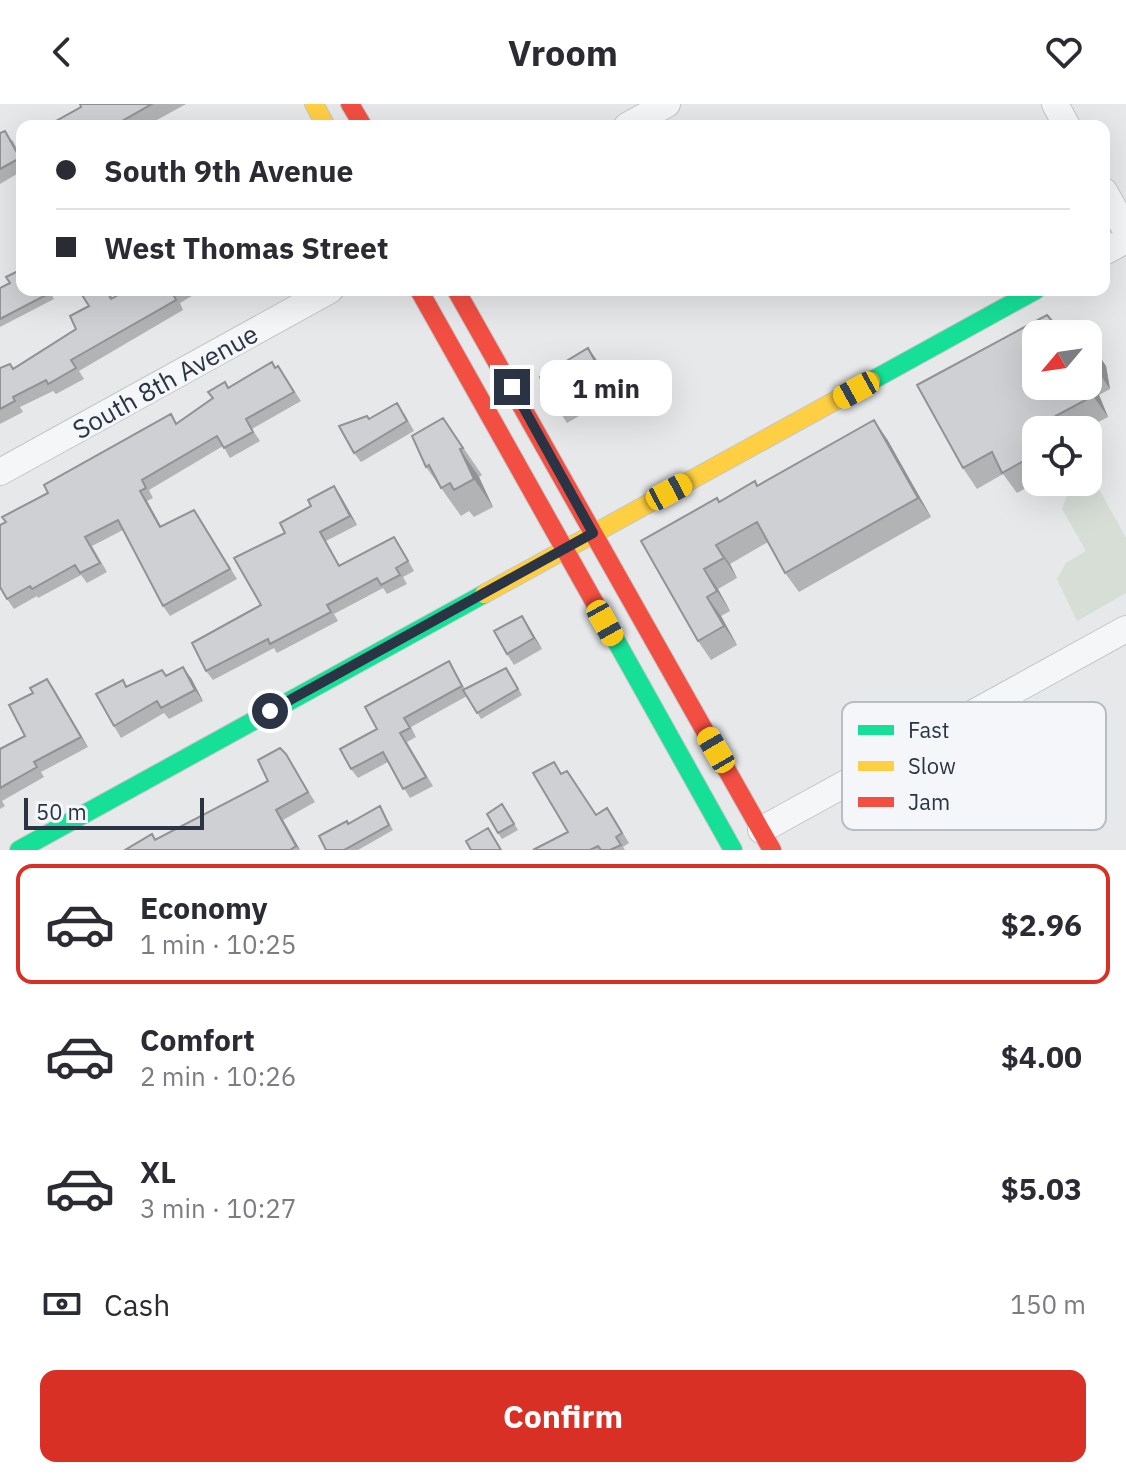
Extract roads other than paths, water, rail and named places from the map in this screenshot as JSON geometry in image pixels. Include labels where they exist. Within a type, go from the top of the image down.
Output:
[{"type":"main road","points":[[422,296],[729,849]]},
{"type":"main road","points":[[459,296],[766,840]]},
{"type":"main road","points":[[19,850],[1025,296]]},
{"type":"street","points":[[638,120],[667,104]]},
{"type":"street","points":[[1110,202],[1126,230]]},
{"type":"street","name":"South 8th Avenue","points":[[0,472],[319,296]]},
{"type":"street","points":[[1001,702],[1126,629]]},
{"type":"street","points":[[766,840],[842,795]]}]
